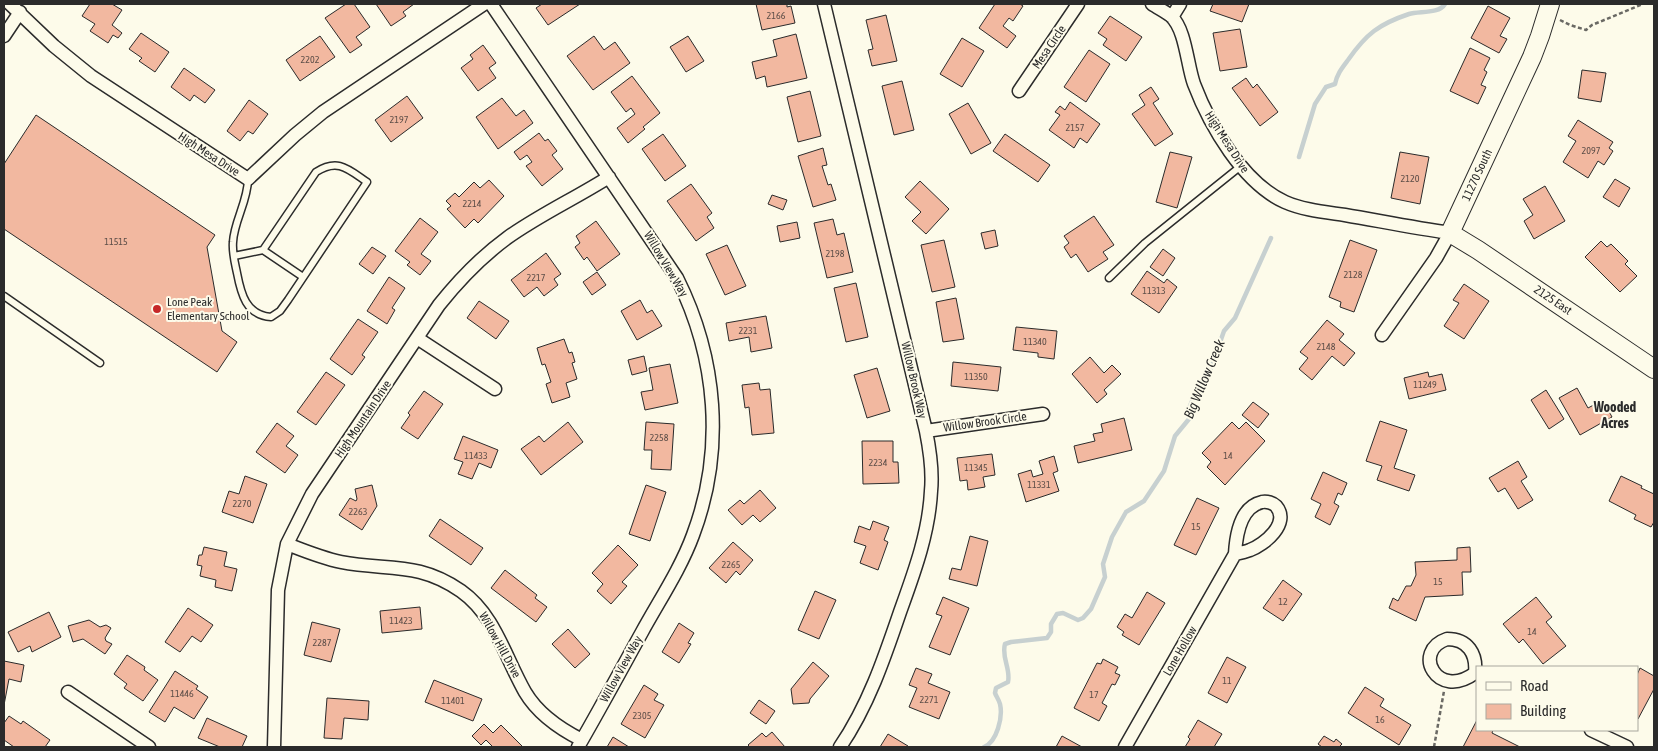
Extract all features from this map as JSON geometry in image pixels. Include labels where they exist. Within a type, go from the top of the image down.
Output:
[{"type":"street","name":"High Mesa Drive","points":[[15,8],[54,46],[91,76],[248,179],[294,135],[323,112],[484,4]]},
{"type":"street","name":"Willow View Way","points":[[491,4],[677,278],[697,326],[708,366],[713,407],[713,448],[706,492],[693,535],[672,577],[580,744]]},
{"type":"street","name":"Willow Brook Way","points":[[824,4],[926,431],[931,461],[931,492],[927,525],[919,560],[869,696],[840,747]]},
{"type":"street","name":"Mesa Circle","points":[[1019,91],[1078,4]]},
{"type":"street","points":[[1152,4],[1172,17],[1180,4]]},
{"type":"street","points":[[4,36],[15,8]]},
{"type":"street","name":"11270 South","points":[[1382,335],[1436,258],[1450,233],[1532,57],[1549,8]]},
{"type":"street","name":"High Mesa Drive","points":[[1172,17],[1180,32],[1194,83],[1203,106],[1240,166],[1267,192],[1286,202],[1310,209],[1450,233]]},
{"type":"street","name":"High Mountain Drive","points":[[274,747],[278,590],[287,544],[312,494],[440,305],[460,280],[507,238],[609,177]]},
{"type":"street","name":"2125 East","points":[[1450,233],[1654,368]]},
{"type":"street","points":[[418,338],[495,388]]},
{"type":"street","name":"Willow Brook Circle","points":[[926,431],[1043,414]]},
{"type":"street","name":"Willow Hill Drive","points":[[287,544],[319,557],[342,562],[418,570],[462,591],[479,607],[492,625],[525,693],[552,722],[580,744]]},
{"type":"street","name":"Lone Hollow","points":[[1125,747],[1235,554]]},
{"type":"street","points":[[1447,639],[1460,641],[1471,650],[1476,665],[1476,674],[1460,681],[1444,680],[1434,672],[1430,665],[1432,650],[1436,644],[1447,639]]},
{"type":"street","points":[[68,692],[149,747]]},
{"type":"street","points":[[1593,731],[1627,747]]},
{"type":"lane","points":[[234,256],[263,250],[316,172],[324,167],[340,165],[367,182],[280,311],[271,317],[262,316],[244,300],[240,291],[234,256],[233,241],[248,179]]},
{"type":"lane","points":[[1109,278],[1145,243],[1240,166]]},
{"type":"lane","points":[[263,250],[303,277]]},
{"type":"lane","points":[[4,296],[100,362]]},
{"type":"path","points":[[1549,8],[1570,25],[1586,30],[1592,25],[1643,4]]},
{"type":"path","points":[[1434,747],[1444,680]]},
{"type":"building","points":[[90,4],[112,4],[122,10],[112,25],[122,33],[118,38],[113,35],[108,43],[90,31],[95,24],[82,16]]},
{"type":"building","points":[[346,4],[354,4],[370,27],[356,37],[362,45],[350,53],[325,18]]},
{"type":"building","points":[[376,4],[414,4],[403,12],[406,16],[391,26]]},
{"type":"building","points":[[542,4],[580,4],[548,25],[536,8]]},
{"type":"building","points":[[756,4],[787,4],[787,7],[791,6],[795,23],[762,30]]},
{"type":"building","points":[[995,4],[1020,4],[1023,6],[1013,21],[1009,18],[1003,26],[1016,36],[1007,48],[979,28]]},
{"type":"building","points":[[1213,4],[1249,4],[1242,22],[1210,11]]},
{"type":"building","points":[[1488,6],[1510,18],[1500,36],[1507,39],[1499,53],[1471,38]]},
{"type":"building","points":[[886,15],[897,61],[872,66],[868,50],[873,49],[866,20]]},
{"type":"building","points":[[1110,16],[1142,37],[1126,61],[1103,45],[1107,39],[1098,33]]},
{"type":"building","points":[[1240,29],[1247,67],[1220,71],[1213,33]]},
{"type":"building","points":[[141,33],[169,52],[155,72],[139,61],[142,58],[129,49]]},
{"type":"building","points":[[796,34],[807,78],[767,87],[765,76],[756,79],[752,62],[777,56],[773,40]]},
{"type":"building","points":[[320,36],[335,57],[300,81],[286,60]]},
{"type":"building","points":[[594,36],[604,50],[615,42],[630,63],[593,90],[567,56]]},
{"type":"building","points":[[688,36],[704,61],[686,72],[670,47]]},
{"type":"building","points":[[962,38],[984,51],[962,87],[940,74]]},
{"type":"building","points":[[483,45],[496,63],[489,68],[496,78],[478,91],[461,68],[473,59],[470,55]]},
{"type":"building","points":[[1470,48],[1490,58],[1484,70],[1487,72],[1481,85],[1486,87],[1478,104],[1450,91]]},
{"type":"building","points":[[1089,50],[1110,64],[1086,102],[1064,87]]},
{"type":"building","points":[[184,68],[215,90],[205,103],[194,95],[190,101],[171,87]]},
{"type":"building","points":[[1582,70],[1606,73],[1601,102],[1578,98]]},
{"type":"building","points":[[632,76],[660,113],[628,143],[617,128],[635,114],[631,108],[626,112],[611,92]]},
{"type":"building","points":[[1246,78],[1253,88],[1257,84],[1278,112],[1260,126],[1232,88]]},
{"type":"building","points":[[902,81],[914,130],[894,135],[882,86]]},
{"type":"building","points":[[1151,87],[1159,99],[1153,103],[1173,134],[1155,146],[1132,114],[1145,105],[1139,95]]},
{"type":"building","points":[[810,91],[821,136],[798,142],[787,97]]},
{"type":"building","points":[[407,96],[423,118],[391,142],[375,120]]},
{"type":"building","points":[[502,98],[516,116],[524,110],[533,123],[498,149],[476,117]]},
{"type":"building","points":[[249,100],[268,114],[253,134],[248,131],[240,141],[227,131]]},
{"type":"building","points":[[1070,102],[1100,124],[1087,143],[1080,138],[1074,148],[1049,130],[1060,115],[1055,112],[1060,106],[1065,110]]},
{"type":"building","points":[[968,103],[991,143],[971,154],[949,114]]},
{"type":"building","points":[[36,115],[215,235],[207,247],[222,331],[237,342],[217,372],[4,229],[4,164]]},
{"type":"building","points":[[1578,120],[1613,142],[1609,148],[1613,151],[1604,165],[1598,161],[1588,178],[1563,162],[1576,141],[1568,136]]},
{"type":"building","points":[[539,133],[545,141],[548,139],[557,151],[552,155],[563,169],[542,186],[526,166],[532,162],[527,155],[520,160],[514,152]]},
{"type":"building","points":[[663,134],[686,166],[665,181],[642,149]]},
{"type":"building","points":[[1005,134],[1050,165],[1038,182],[993,151]]},
{"type":"building","points":[[823,148],[827,165],[822,166],[828,185],[831,184],[836,200],[813,207],[798,156]]},
{"type":"building","points":[[1170,152],[1192,157],[1177,208],[1156,202]]},
{"type":"building","points":[[1400,152],[1429,157],[1420,204],[1391,198]]},
{"type":"building","points":[[1615,179],[1630,188],[1619,207],[1603,197]]},
{"type":"building","points":[[489,180],[504,196],[478,223],[474,219],[465,228],[447,209],[451,206],[446,201],[455,193],[459,197],[474,182],[480,188]]},
{"type":"building","points":[[920,181],[949,209],[926,234],[912,221],[921,212],[905,197]]},
{"type":"building","points":[[691,184],[712,213],[707,217],[714,228],[696,241],[667,201]]},
{"type":"building","points":[[1545,186],[1565,221],[1534,239],[1524,221],[1533,215],[1523,199]]},
{"type":"building","points":[[772,195],[787,200],[783,210],[768,204]]},
{"type":"building","points":[[1094,216],[1114,245],[1103,252],[1108,259],[1088,272],[1076,254],[1071,258],[1064,247],[1069,243],[1064,236]]},
{"type":"building","points":[[420,218],[438,232],[421,254],[431,261],[420,275],[407,265],[410,262],[395,251]]},
{"type":"building","points":[[833,219],[837,235],[844,233],[853,272],[827,278],[814,223]]},
{"type":"building","points":[[596,221],[620,254],[597,271],[587,257],[584,260],[575,247],[580,243],[576,236]]},
{"type":"building","points":[[797,222],[800,238],[780,242],[777,226]]},
{"type":"building","points":[[995,230],[998,246],[985,249],[981,233]]},
{"type":"building","points":[[944,240],[955,287],[932,292],[921,245]]},
{"type":"building","points":[[1350,240],[1377,250],[1354,312],[1340,307],[1341,302],[1329,297]]},
{"type":"building","points":[[1601,241],[1607,247],[1611,244],[1628,261],[1625,264],[1637,276],[1620,292],[1585,257]]},
{"type":"building","points":[[727,245],[746,286],[725,295],[706,254]]},
{"type":"building","points":[[372,247],[386,256],[373,274],[359,264]]},
{"type":"building","points":[[1163,249],[1175,258],[1163,276],[1150,267]]},
{"type":"building","points":[[546,253],[561,274],[554,279],[558,285],[544,296],[537,287],[524,297],[511,280]]},
{"type":"building","points":[[1147,271],[1164,283],[1167,279],[1177,287],[1159,313],[1131,294]]},
{"type":"building","points":[[597,272],[606,285],[592,295],[583,282]]},
{"type":"building","points":[[389,277],[405,288],[392,308],[395,310],[387,324],[367,311]]},
{"type":"building","points":[[856,283],[868,337],[846,342],[834,288]]},
{"type":"building","points":[[1464,284],[1489,301],[1464,339],[1444,326],[1459,303],[1453,300]]},
{"type":"building","points":[[956,298],[964,339],[943,342],[936,302]]},
{"type":"building","points":[[640,300],[647,313],[652,310],[662,326],[637,340],[621,311]]},
{"type":"building","points":[[479,301],[509,321],[496,339],[467,318]]},
{"type":"building","points":[[766,316],[772,348],[751,352],[749,337],[729,341],[726,323]]},
{"type":"building","points":[[358,319],[378,332],[362,355],[365,357],[352,375],[330,359]]},
{"type":"building","points":[[1327,320],[1344,334],[1339,340],[1355,353],[1344,366],[1332,356],[1312,380],[1299,369],[1308,358],[1300,352]]},
{"type":"building","points":[[1016,327],[1057,331],[1054,359],[1038,357],[1038,353],[1013,350]]},
{"type":"building","points":[[564,339],[569,353],[572,352],[575,362],[572,363],[577,379],[566,383],[570,397],[552,403],[546,384],[551,382],[545,364],[542,365],[537,348]]},
{"type":"building","points":[[644,356],[647,371],[632,375],[628,360]]},
{"type":"building","points":[[1090,357],[1104,373],[1112,365],[1121,374],[1104,390],[1107,394],[1097,403],[1072,374]]},
{"type":"building","points":[[953,362],[1001,367],[998,391],[951,386]]},
{"type":"building","points":[[670,364],[678,403],[645,410],[641,392],[653,390],[649,368]]},
{"type":"building","points":[[877,368],[890,411],[867,418],[854,375]]},
{"type":"building","points":[[326,372],[345,385],[316,425],[297,412]]},
{"type":"building","points":[[1428,372],[1429,377],[1442,374],[1446,390],[1409,399],[1404,378]]},
{"type":"building","points":[[759,383],[760,390],[770,389],[774,433],[752,435],[749,407],[745,408],[742,385]]},
{"type":"building","points":[[1577,388],[1588,408],[1603,400],[1612,417],[1580,435],[1559,398]]},
{"type":"building","points":[[1546,390],[1564,419],[1549,429],[1531,400]]},
{"type":"building","points":[[424,391],[443,404],[418,439],[401,428],[410,415],[408,413]]},
{"type":"building","points":[[1253,402],[1269,414],[1258,428],[1242,415]]},
{"type":"building","points":[[1124,418],[1132,450],[1078,463],[1074,446],[1095,441],[1093,434],[1103,432],[1101,424]]},
{"type":"building","points":[[1380,421],[1407,430],[1394,468],[1415,475],[1409,491],[1377,480],[1382,466],[1366,461]]},
{"type":"building","points":[[568,422],[583,442],[541,475],[521,449],[539,436],[544,442]]},
{"type":"building","points":[[646,422],[674,424],[671,470],[651,469],[652,450],[644,450]]},
{"type":"building","points":[[1232,422],[1239,429],[1246,422],[1265,441],[1225,485],[1207,467],[1211,462],[1202,453]]},
{"type":"building","points":[[277,423],[294,436],[286,446],[298,455],[285,473],[256,452]]},
{"type":"building","points":[[463,436],[498,450],[491,468],[479,463],[472,479],[458,474],[463,462],[454,459]]},
{"type":"building","points":[[862,441],[893,441],[893,462],[898,462],[899,483],[863,484]]},
{"type":"building","points":[[992,454],[995,475],[983,477],[985,487],[968,490],[967,480],[960,481],[957,458]]},
{"type":"building","points":[[1054,456],[1058,471],[1053,473],[1059,491],[1026,502],[1018,474],[1031,470],[1033,477],[1043,474],[1039,461]]},
{"type":"building","points":[[1518,461],[1527,477],[1521,481],[1533,500],[1518,509],[1505,488],[1498,492],[1489,478]]},
{"type":"building","points":[[1323,472],[1347,483],[1342,495],[1338,493],[1334,503],[1339,506],[1330,525],[1315,517],[1321,504],[1311,499]]},
{"type":"building","points":[[245,476],[267,484],[253,523],[222,512],[229,491],[239,494]]},
{"type":"building","points":[[1621,476],[1654,494],[1654,522],[1651,527],[1634,519],[1636,515],[1609,501]]},
{"type":"building","points":[[372,485],[377,506],[362,530],[339,515],[350,498],[356,501],[355,489]]},
{"type":"building","points":[[646,485],[666,492],[650,541],[629,534]]},
{"type":"building","points":[[760,490],[776,508],[760,522],[753,515],[742,525],[728,510],[740,500],[744,504]]},
{"type":"building","points":[[1197,498],[1219,508],[1196,555],[1174,545]]},
{"type":"building","points":[[440,519],[483,548],[471,565],[429,536]]},
{"type":"building","points":[[873,521],[889,527],[884,540],[888,542],[878,570],[860,563],[866,546],[854,542],[859,526],[870,530]]},
{"type":"building","points":[[970,536],[988,541],[977,586],[949,579],[952,568],[961,570]]},
{"type":"building","points":[[733,542],[753,560],[740,575],[736,571],[726,583],[709,568]]},
{"type":"building","points":[[618,545],[638,565],[622,582],[627,586],[611,604],[597,591],[603,584],[592,573]]},
{"type":"building","points":[[204,547],[227,552],[224,566],[237,569],[232,591],[215,587],[216,580],[200,576],[202,566],[197,565],[199,555],[202,555]]},
{"type":"building","points":[[1470,547],[1471,572],[1462,572],[1463,595],[1425,597],[1416,621],[1389,608],[1393,598],[1398,601],[1406,586],[1411,586],[1416,575],[1415,562],[1457,560],[1457,548]]},
{"type":"building","points":[[505,570],[537,595],[535,598],[547,607],[536,622],[491,588]]},
{"type":"building","points":[[1283,580],[1302,594],[1283,621],[1263,608]]},
{"type":"building","points":[[815,591],[836,600],[819,639],[798,630]]},
{"type":"building","points":[[1147,592],[1165,603],[1139,645],[1122,635],[1124,632],[1117,627],[1125,614],[1132,618]]},
{"type":"building","points":[[943,597],[969,608],[950,655],[929,647],[942,616],[936,614]]},
{"type":"building","points":[[1536,597],[1552,617],[1546,622],[1566,646],[1543,664],[1523,639],[1519,643],[1503,624]]},
{"type":"building","points":[[420,607],[422,629],[382,633],[380,611]]},
{"type":"building","points":[[188,608],[213,625],[201,642],[192,636],[180,652],[165,642]]},
{"type":"building","points":[[49,612],[61,637],[32,652],[30,646],[18,652],[8,632]]},
{"type":"building","points":[[89,620],[100,627],[106,625],[111,628],[105,638],[106,641],[112,644],[105,654],[83,639],[73,642],[68,626]]},
{"type":"building","points":[[312,622],[340,629],[331,662],[304,655]]},
{"type":"building","points":[[679,623],[694,633],[688,643],[691,644],[679,663],[662,652]]},
{"type":"building","points":[[568,629],[590,654],[575,668],[552,644]]},
{"type":"building","points":[[127,655],[145,667],[144,670],[158,680],[143,701],[124,688],[127,684],[114,674]]},
{"type":"building","points":[[1227,657],[1246,667],[1227,703],[1208,693]]},
{"type":"building","points":[[1103,659],[1118,667],[1115,673],[1120,675],[1115,685],[1112,684],[1102,703],[1107,706],[1099,721],[1074,708],[1097,663],[1101,664]]},
{"type":"building","points":[[4,661],[24,665],[21,682],[9,679],[4,705]]},
{"type":"building","points":[[813,662],[829,676],[810,699],[809,703],[793,704],[791,689]]},
{"type":"building","points":[[916,668],[932,674],[928,683],[950,692],[939,719],[909,707],[917,688],[909,685]]},
{"type":"building","points":[[1640,668],[1654,676],[1654,689],[1638,719],[1638,673]]},
{"type":"building","points":[[175,671],[198,686],[196,689],[208,697],[194,719],[174,707],[165,722],[149,712]]},
{"type":"building","points":[[434,680],[482,699],[473,721],[425,702]]},
{"type":"building","points":[[644,685],[658,694],[654,700],[664,705],[645,738],[621,724]]},
{"type":"building","points":[[1365,687],[1384,699],[1380,706],[1411,725],[1399,745],[1348,713]]},
{"type":"building","points":[[327,698],[369,701],[368,720],[344,718],[342,739],[324,738]]},
{"type":"building","points":[[759,700],[775,711],[766,724],[750,713]]},
{"type":"building","points":[[9,716],[21,724],[23,721],[50,740],[45,747],[14,747],[4,740],[4,723]]},
{"type":"building","points":[[207,718],[247,736],[242,747],[220,747],[198,738]]},
{"type":"building","points":[[1198,720],[1222,734],[1214,747],[1185,747],[1190,739],[1188,737]]},
{"type":"building","points":[[1476,722],[1476,731],[1493,731],[1492,733],[1520,747],[1463,747]]},
{"type":"building","points":[[484,724],[493,733],[501,725],[523,747],[493,747],[486,740],[481,745],[472,736]]},
{"type":"building","points":[[772,732],[785,747],[750,747],[748,745],[762,733],[766,737]]},
{"type":"building","points":[[888,734],[908,746],[908,747],[880,747]]},
{"type":"building","points":[[1062,736],[1082,747],[1056,747]]},
{"type":"building","points":[[1324,736],[1334,742],[1336,739],[1342,744],[1340,746],[1342,747],[1322,747],[1318,744]]},
{"type":"building","points":[[613,737],[629,747],[607,747]]},
{"type":"waterway","name":"Big Willow Creek","points":[[1299,157],[1315,104],[1326,87],[1335,84],[1340,71],[1361,43],[1374,31],[1389,22],[1409,14],[1429,12],[1445,4]]},
{"type":"waterway","name":"Big Willow Creek","points":[[984,747],[996,735],[1000,722],[1000,703],[995,693],[996,688],[1008,682],[1009,677],[1004,654],[1005,644],[1047,638],[1051,632],[1051,624],[1057,614],[1063,613],[1078,620],[1083,618],[1091,609],[1105,577],[1103,564],[1112,537],[1126,512],[1144,501],[1164,471],[1175,436],[1189,419],[1190,406],[1196,392],[1211,368],[1224,331],[1235,318],[1271,238]]},
{"type":"place","name":"Lone Peak Elementary School","points":[[157,309]]},
{"type":"district","name":"Wooded Acres","points":[[1615,416]]}]
